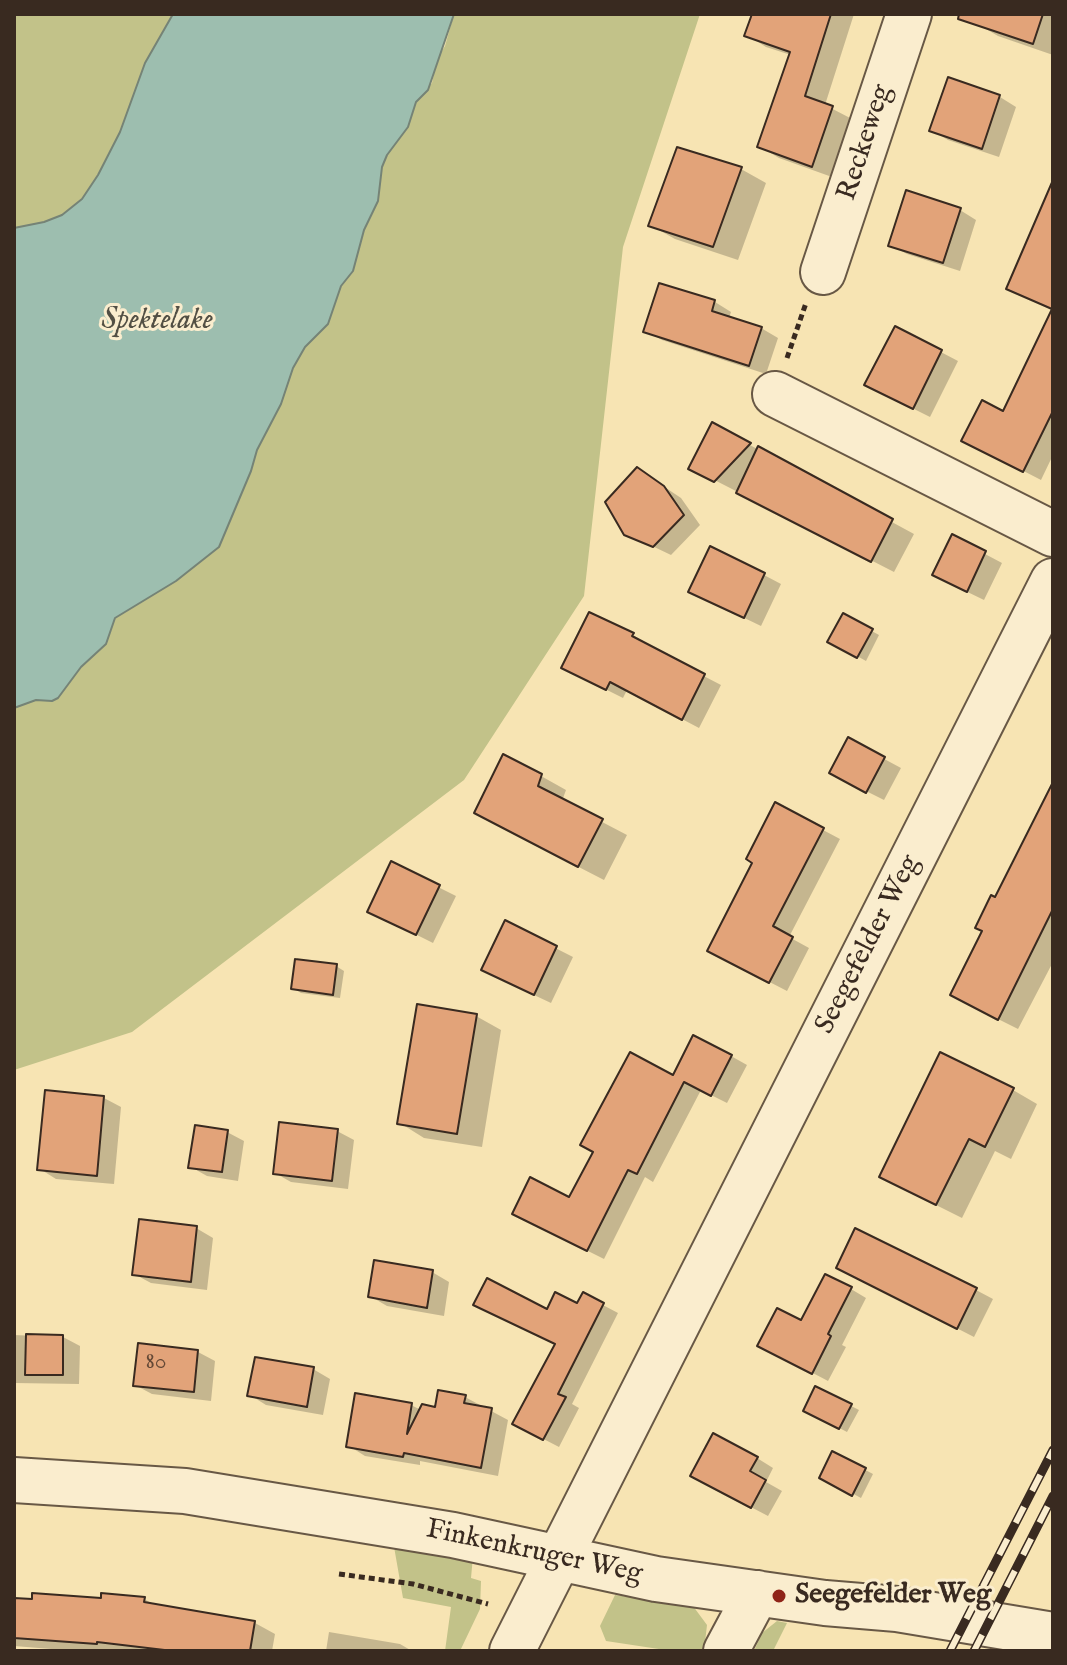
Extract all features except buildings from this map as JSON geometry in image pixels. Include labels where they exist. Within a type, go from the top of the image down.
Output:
[{"type":"street","name":"Reckeweg","points":[[823,272],[909,14]]},
{"type":"street","points":[[775,394],[1053,534]]},
{"type":"street","name":"Seegefelder Weg","points":[[512,1651],[1053,581]]},
{"type":"street","name":"Finkenkruger Weg","points":[[14,1480],[185,1491],[453,1535],[656,1579],[825,1603],[897,1609],[1053,1635]]},
{"type":"street","points":[[726,1651],[757,1593]]},
{"type":"path","points":[[775,394],[813,281],[823,272]]},
{"type":"path","points":[[339,1574],[413,1584],[488,1604]]},
{"type":"green space","points":[[14,14],[173,14],[146,63],[120,132],[82,199],[62,215],[14,228]]},
{"type":"green space","points":[[454,14],[700,14],[623,247],[584,596],[464,780],[132,1032],[14,1070],[14,708],[36,700],[52,701],[58,698],[81,667],[106,644],[115,618],[219,547],[257,450],[281,404],[293,368],[305,347],[328,324],[341,286],[353,271],[364,230],[378,201],[382,167],[408,127],[416,102],[432,83],[437,59],[445,46]]},
{"type":"green space","points":[[393,1541],[473,1556],[471,1578],[481,1581],[480,1609],[460,1651],[445,1651],[451,1607],[403,1598]]},
{"type":"green space","points":[[615,1595],[693,1606],[707,1625],[704,1651],[672,1651],[606,1641],[600,1626]]},
{"type":"green space","points":[[777,1621],[787,1623],[773,1651],[754,1651],[762,1633]]},
{"type":"water","name":"Spektelake","points":[[173,14],[454,14],[428,90],[416,102],[408,127],[382,167],[378,201],[364,230],[353,271],[341,286],[328,324],[305,347],[293,368],[281,404],[257,450],[219,547],[176,581],[115,618],[106,644],[81,667],[58,698],[52,701],[36,700],[14,708],[14,228],[62,215],[82,199],[120,132],[145,63]]},
{"type":"railway","points":[[950,1651],[1053,1450]]},
{"type":"railway","points":[[974,1651],[1053,1496]]},
{"type":"place","name":"Seegefelder Weg","points":[[779,1596]]}]
